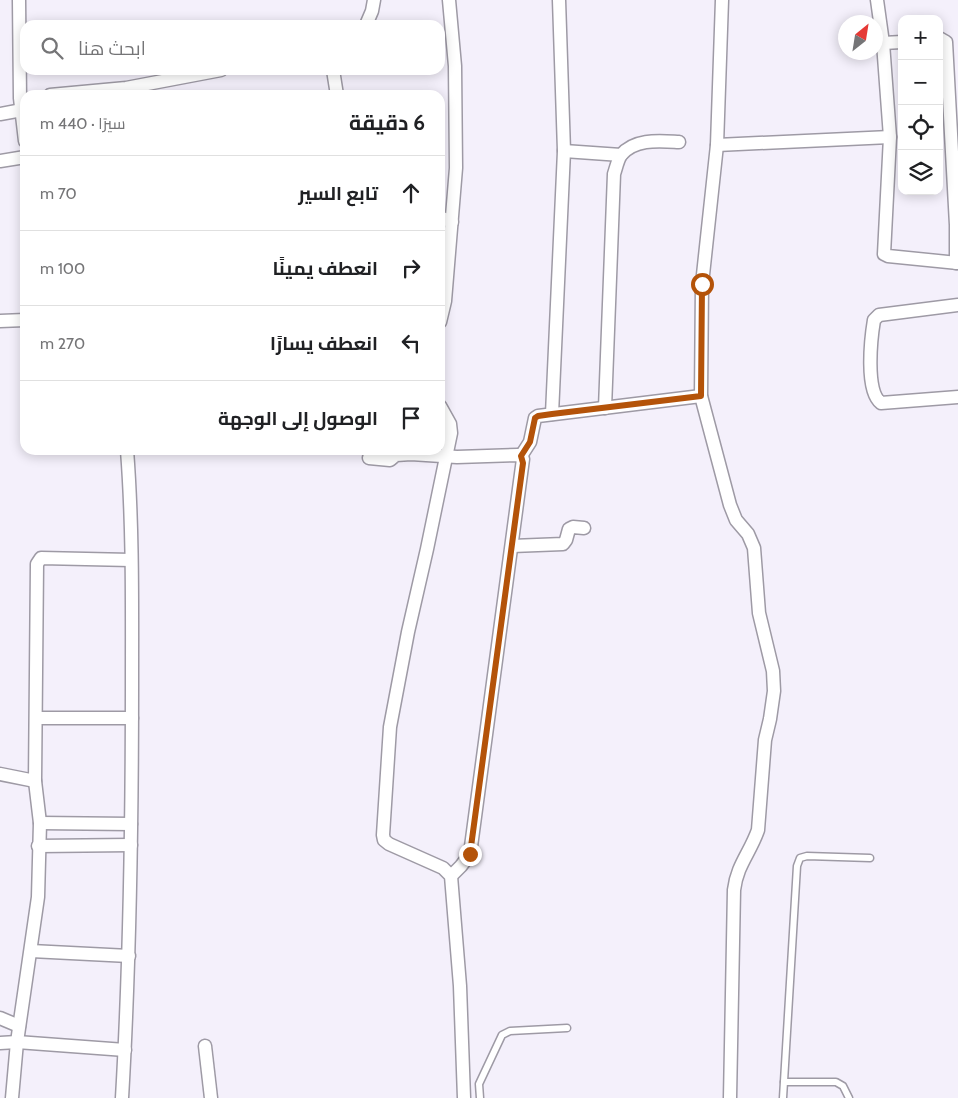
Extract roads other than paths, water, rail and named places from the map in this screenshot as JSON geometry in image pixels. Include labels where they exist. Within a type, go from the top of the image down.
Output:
[{"type":"street","points":[[19,0],[20,34]]},
{"type":"street","points":[[368,20],[374,0]]},
{"type":"street","points":[[445,301],[446,220],[456,168],[455,66],[449,0]]},
{"type":"street","points":[[552,414],[564,151],[559,0]]},
{"type":"street","points":[[722,0],[717,145],[702,284],[701,396],[730,505],[736,520],[748,534],[754,548],[759,613],[773,671],[774,691],[765,740],[758,830],[755,840],[736,875],[734,890],[730,1098]]},
{"type":"street","points":[[877,0],[879,15]]},
{"type":"street","points":[[898,42],[883,43],[890,137],[884,254],[957,263],[957,225],[946,42],[943,40]]},
{"type":"street","points":[[21,75],[22,90]]},
{"type":"street","points":[[104,90],[126,88],[195,75]]},
{"type":"street","points":[[333,75],[336,90]]},
{"type":"street","points":[[0,114],[20,103]]},
{"type":"street","points":[[717,145],[890,137]]},
{"type":"street","points":[[605,408],[614,174],[620,155],[633,145],[653,140],[679,142]]},
{"type":"street","points":[[564,151],[620,155]]},
{"type":"street","points":[[0,162],[20,158]]},
{"type":"street","points":[[958,305],[879,314],[874,320],[870,356],[875,397],[881,403],[958,397]]},
{"type":"street","points":[[0,321],[20,320]]},
{"type":"street","points":[[451,876],[462,866],[470,854],[523,463],[521,456],[530,442],[535,418],[552,414],[701,396]]},
{"type":"street","points":[[445,415],[450,424],[451,434],[408,632],[390,727],[383,835],[384,840],[389,844],[443,868],[451,876],[460,986],[464,1098]]},
{"type":"street","points":[[122,1098],[129,956],[131,844],[131,560],[127,455]]},
{"type":"street","points":[[369,458],[390,460],[396,455],[447,455],[457,457],[521,456]]},
{"type":"street","points":[[512,546],[562,544],[566,540],[569,529],[573,527],[584,528]]},
{"type":"street","points":[[12,1098],[19,1026],[38,897],[40,822],[36,781],[37,564],[41,558],[131,560]]},
{"type":"street","points":[[37,718],[132,718]]},
{"type":"street","points":[[0,774],[36,781]]},
{"type":"street","points":[[40,822],[131,824]]},
{"type":"street","points":[[38,846],[131,844]]},
{"type":"street","points":[[31,951],[129,956]]},
{"type":"street","points":[[0,1018],[19,1026]]},
{"type":"street","points":[[0,1043],[17,1042],[125,1050]]},
{"type":"street","points":[[205,1046],[211,1098]]},
{"type":"lane","points":[[783,1098],[796,872],[800,858],[807,856],[870,858]]},
{"type":"lane","points":[[480,1098],[480,1084],[502,1035],[510,1031],[567,1028]]},
{"type":"lane","points":[[784,1082],[836,1082],[843,1086],[849,1098]]}]
